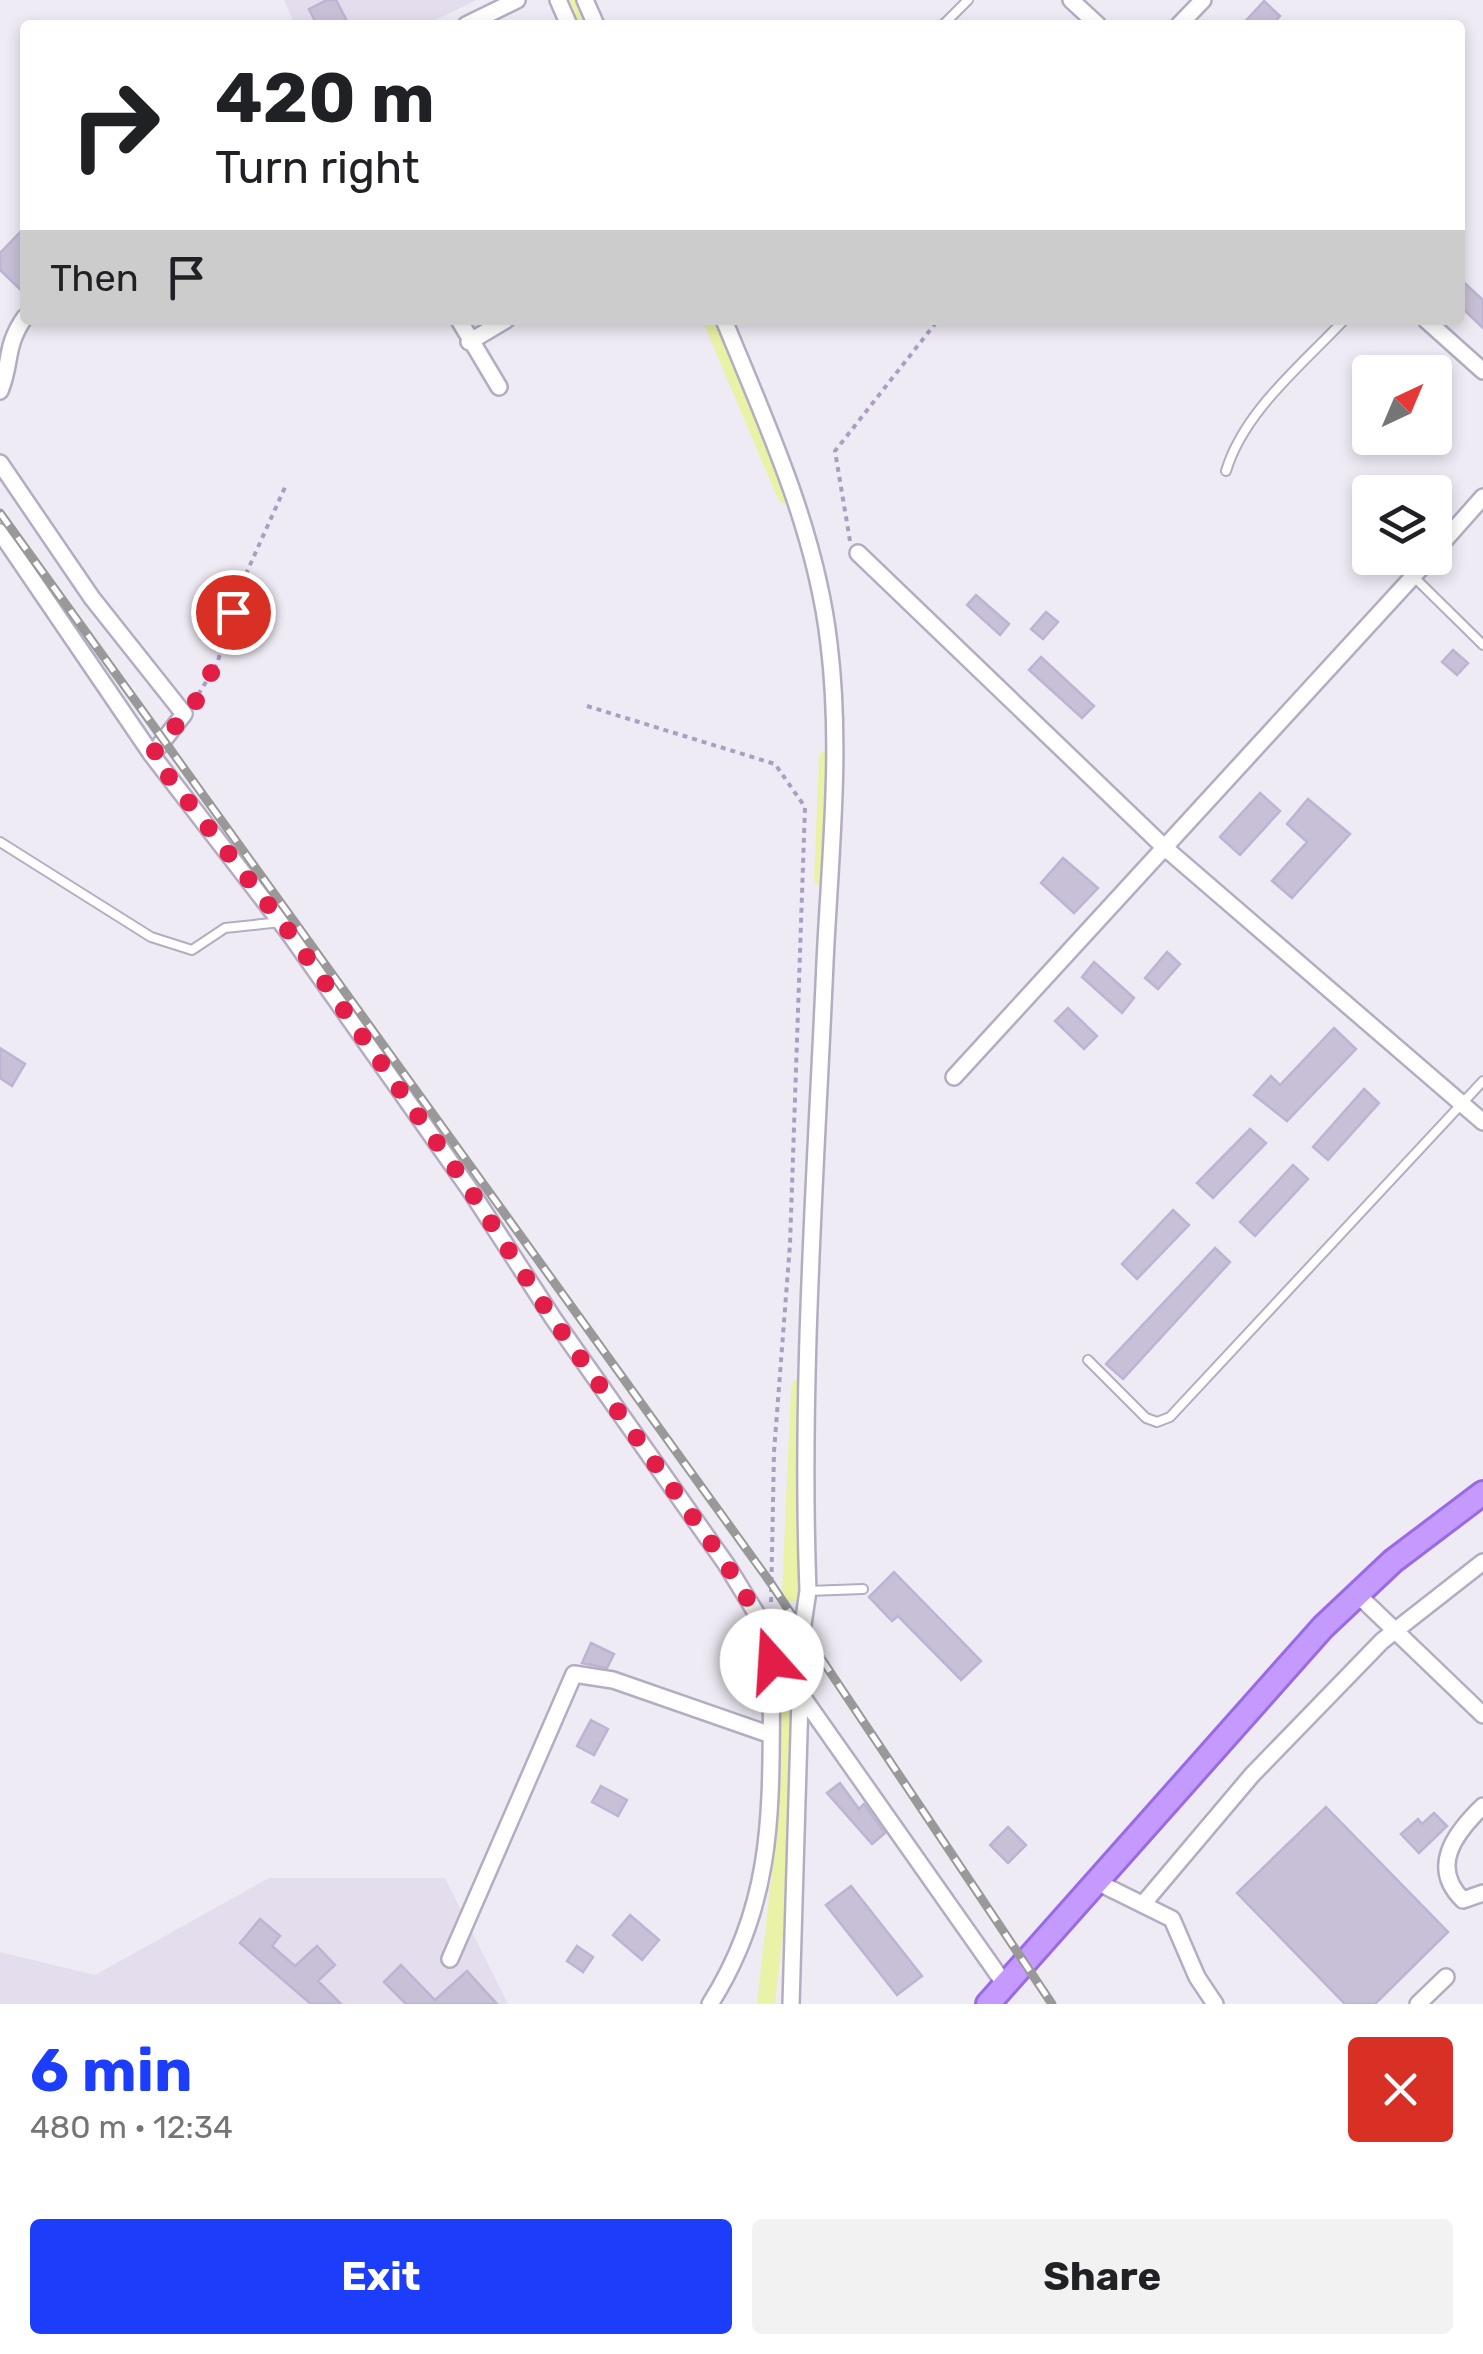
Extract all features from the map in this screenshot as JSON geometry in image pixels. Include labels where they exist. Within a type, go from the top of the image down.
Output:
[{"type":"main road","points":[[988,2004],[1357,1594],[1392,1561],[1483,1494]]},
{"type":"street","points":[[476,20],[517,0]]},
{"type":"street","points":[[1071,0],[1093,20]]},
{"type":"street","points":[[1184,20],[1202,0]]},
{"type":"street","points":[[0,391],[6,377],[7,348],[20,325]]},
{"type":"street","points":[[462,325],[498,387]]},
{"type":"street","points":[[470,342],[498,325]]},
{"type":"street","points":[[726,325],[792,484],[818,580],[830,644],[834,742],[808,1327],[808,1591],[791,2004]]},
{"type":"street","points":[[1432,325],[1483,371]]},
{"type":"street","points":[[0,463],[92,598],[184,714],[152,755]]},
{"type":"street","points":[[1452,532],[1483,496]]},
{"type":"street","points":[[0,532],[152,755],[282,922],[470,1190],[552,1318],[726,1564],[772,1639],[768,1848],[763,1876],[733,1962],[710,2004]]},
{"type":"street","points":[[858,554],[1164,847],[1483,1122]]},
{"type":"street","points":[[954,1078],[1414,576]]},
{"type":"street","points":[[1144,1904],[1252,1775],[1394,1631],[1483,1562]]},
{"type":"street","points":[[1357,1594],[1483,1716]]},
{"type":"street","points":[[772,1661],[802,1696],[1006,1986]]},
{"type":"street","points":[[450,1959],[574,1674],[613,1680],[771,1735]]},
{"type":"street","points":[[1483,1806],[1452,1842],[1444,1866],[1451,1888],[1463,1900],[1483,1893]]},
{"type":"street","points":[[1095,1881],[1161,1910],[1180,1930],[1197,1978],[1215,2004]]},
{"type":"street","points":[[1418,2004],[1446,1977]]},
{"type":"lane","points":[[948,20],[968,0]]},
{"type":"lane","points":[[1226,472],[1234,446],[1260,410],[1339,325]]},
{"type":"lane","points":[[1414,576],[1483,645]]},
{"type":"lane","points":[[0,842],[151,938],[192,950],[225,928],[282,922]]},
{"type":"lane","points":[[1088,1360],[1146,1418],[1157,1422],[1170,1417],[1483,1081]]},
{"type":"lane","points":[[808,1591],[862,1589]]},
{"type":"path","points":[[858,554],[846,529],[836,451],[934,325]]},
{"type":"path","points":[[184,714],[205,690],[217,664],[241,585],[286,484]]},
{"type":"path","points":[[587,706],[775,764],[805,807],[790,1244],[774,1452],[772,1639]]},
{"type":"shaded area","points":[[284,0],[477,0],[435,20],[293,20]]},
{"type":"shaded area","points":[[269,1878],[445,1878],[508,2004],[0,2004],[0,1952],[95,1975]]},
{"type":"building","points":[[336,0],[346,20],[314,20],[309,9]]},
{"type":"building","points":[[1264,1],[1280,16],[1276,20],[1247,20]]},
{"type":"building","points":[[20,232],[20,289],[0,270],[0,253]]},
{"type":"building","points":[[1465,284],[1483,300],[1483,328],[1465,311]]},
{"type":"building","points":[[976,595],[1009,624],[1000,635],[967,605]]},
{"type":"building","points":[[1046,612],[1058,622],[1043,639],[1031,629]]},
{"type":"building","points":[[1453,650],[1468,663],[1457,675],[1442,662]]},
{"type":"building","points":[[1041,657],[1094,706],[1082,718],[1029,670]]},
{"type":"building","points":[[1260,793],[1280,811],[1240,855],[1220,837]]},
{"type":"building","points":[[1308,799],[1350,834],[1292,898],[1272,881],[1307,842],[1287,824]]},
{"type":"building","points":[[1063,858],[1098,888],[1074,913],[1041,883]]},
{"type":"building","points":[[1167,952],[1180,964],[1158,989],[1145,978]]},
{"type":"building","points":[[1094,962],[1134,998],[1122,1013],[1082,977]]},
{"type":"building","points":[[1068,1008],[1097,1036],[1084,1049],[1055,1021]]},
{"type":"building","points":[[1334,1028],[1356,1049],[1287,1121],[1254,1095],[1271,1076],[1280,1085]]},
{"type":"building","points":[[0,1048],[25,1064],[12,1086],[0,1078]]},
{"type":"building","points":[[1364,1089],[1379,1103],[1328,1160],[1313,1147]]},
{"type":"building","points":[[1250,1129],[1266,1143],[1213,1198],[1197,1183]]},
{"type":"building","points":[[1293,1165],[1308,1179],[1255,1236],[1240,1222]]},
{"type":"building","points":[[1173,1210],[1189,1225],[1137,1279],[1122,1264]]},
{"type":"building","points":[[1215,1248],[1230,1262],[1123,1379],[1106,1364]]},
{"type":"building","points":[[894,1572],[981,1661],[961,1680],[898,1616],[892,1621],[869,1597]]},
{"type":"building","points":[[591,1643],[614,1654],[607,1668],[582,1663]]},
{"type":"building","points":[[591,1720],[608,1729],[594,1755],[577,1746]]},
{"type":"building","points":[[840,1783],[859,1809],[864,1804],[885,1833],[872,1844],[827,1793]]},
{"type":"building","points":[[601,1786],[627,1800],[618,1816],[592,1802]]},
{"type":"building","points":[[1326,1807],[1448,1932],[1375,2004],[1345,2004],[1237,1893]]},
{"type":"building","points":[[1434,1813],[1447,1826],[1419,1853],[1401,1834],[1418,1819],[1422,1824]]},
{"type":"building","points":[[1008,1827],[1026,1845],[1008,1863],[990,1845]]},
{"type":"building","points":[[851,1886],[922,1976],[897,1995],[826,1905]]},
{"type":"building","points":[[630,1915],[659,1940],[642,1960],[613,1935]]},
{"type":"building","points":[[260,1919],[280,1936],[272,1946],[295,1966],[317,1946],[335,1965],[318,1981],[341,2004],[311,2004],[240,1943]]},
{"type":"building","points":[[577,1946],[593,1957],[583,1972],[567,1961]]},
{"type":"building","points":[[401,1965],[435,2000],[467,1971],[497,2004],[406,2004],[384,1982]]},
{"type":"waterway","points":[[574,0],[583,20]]},
{"type":"waterway","points":[[714,325],[786,495]]},
{"type":"waterway","points":[[823,878],[828,759]]},
{"type":"waterway","points":[[791,1593],[800,1388]]},
{"type":"waterway","points":[[766,2004],[782,1863],[783,1694]]},
{"type":"railway","points":[[0,513],[770,1582],[1052,2004]]},
{"type":"route","points":[[233,612],[205,690],[152,755],[290,933],[470,1190],[552,1318],[726,1564],[772,1639],[772,1661]]}]
